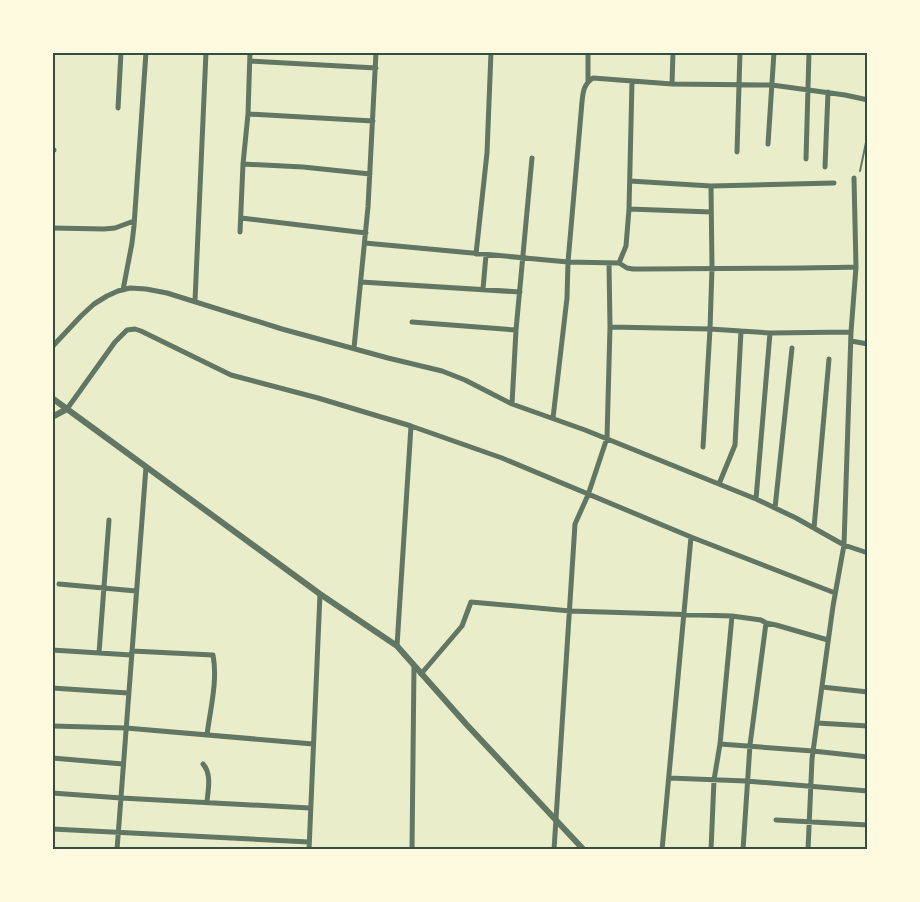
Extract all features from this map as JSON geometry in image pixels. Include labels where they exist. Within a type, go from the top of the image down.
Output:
[{"type":"street","points":[[118,108],[121,52]]},
{"type":"street","points":[[123,290],[132,243],[146,52]]},
{"type":"street","points":[[195,302],[206,52]]},
{"type":"street","points":[[240,232],[250,52]]},
{"type":"street","points":[[354,348],[366,233],[376,52]]},
{"type":"street","points":[[476,254],[487,153],[491,52]]},
{"type":"street","points":[[553,418],[567,298],[582,102],[584,88],[588,81],[588,52]]},
{"type":"street","points":[[672,84],[673,52]]},
{"type":"street","points":[[737,152],[740,52]]},
{"type":"street","points":[[768,144],[774,52]]},
{"type":"street","points":[[806,159],[809,52]]},
{"type":"street","points":[[250,61],[376,68]]},
{"type":"street","points":[[588,81],[593,78],[672,84],[772,85],[809,89],[867,100]]},
{"type":"street","points":[[619,263],[626,246],[629,209],[632,81]]},
{"type":"street","points":[[825,166],[828,92]]},
{"type":"street","points":[[248,114],[373,121]]},
{"type":"street","points":[[512,404],[516,330],[532,158]]},
{"type":"street","points":[[243,164],[370,174]]},
{"type":"street","points":[[808,849],[813,751],[844,544],[851,332],[856,267],[854,178]]},
{"type":"street","points":[[630,181],[711,186],[834,183]]},
{"type":"street","points":[[703,447],[712,268],[711,186]]},
{"type":"street","points":[[629,209],[711,212]]},
{"type":"street","points":[[241,218],[366,233]]},
{"type":"street","points":[[52,228],[104,229],[115,228],[134,221]]},
{"type":"street","points":[[364,243],[568,262],[619,263],[633,269],[856,267]]},
{"type":"street","points":[[483,290],[486,255]]},
{"type":"street","points":[[554,849],[575,524],[588,495],[607,438],[609,263]]},
{"type":"street","points":[[361,282],[520,292]]},
{"type":"street","points":[[52,347],[94,304],[123,290],[146,289],[282,329],[442,370],[512,404],[607,438],[756,499],[844,544],[867,553]]},
{"type":"street","points":[[412,322],[516,330]]},
{"type":"street","points":[[610,327],[770,333],[851,332]]},
{"type":"street","points":[[52,417],[67,409],[115,342],[127,330],[135,329],[231,375],[411,426],[502,458],[691,537],[835,593]]},
{"type":"street","points":[[719,484],[735,445],[741,331]]},
{"type":"street","points":[[756,499],[770,333]]},
{"type":"street","points":[[851,341],[867,345]]},
{"type":"street","points":[[775,508],[792,348]]},
{"type":"street","points":[[814,528],[829,359]]},
{"type":"street","points":[[52,398],[320,594],[397,646],[584,849]]},
{"type":"street","points":[[397,646],[411,426]]},
{"type":"street","points":[[117,849],[146,467]]},
{"type":"street","points":[[99,653],[109,520]]},
{"type":"street","points":[[662,849],[691,537]]},
{"type":"street","points":[[59,584],[136,591]]},
{"type":"street","points":[[309,849],[320,594]]},
{"type":"street","points":[[421,674],[462,626],[471,602],[570,611],[732,616],[761,620],[828,640]]},
{"type":"street","points":[[711,849],[714,780],[720,744],[732,616]]},
{"type":"street","points":[[743,849],[750,745],[766,623]]},
{"type":"street","points":[[52,650],[131,656]]},
{"type":"street","points":[[131,656],[132,651],[213,655],[213,693],[207,735]]},
{"type":"street","points":[[412,849],[414,665]]},
{"type":"street","points":[[822,687],[867,693]]},
{"type":"street","points":[[52,688],[128,693]]},
{"type":"street","points":[[817,723],[867,726]]},
{"type":"street","points":[[52,726],[126,728],[313,744]]},
{"type":"street","points":[[720,744],[867,757]]},
{"type":"street","points":[[52,758],[123,764]]},
{"type":"street","points":[[203,764],[208,773],[207,802]]},
{"type":"street","points":[[669,778],[747,781],[867,791]]},
{"type":"street","points":[[52,793],[310,807]]},
{"type":"street","points":[[776,820],[867,825]]},
{"type":"street","points":[[52,829],[309,842]]},
{"type":"lane","points":[[860,171],[867,133]]}]
